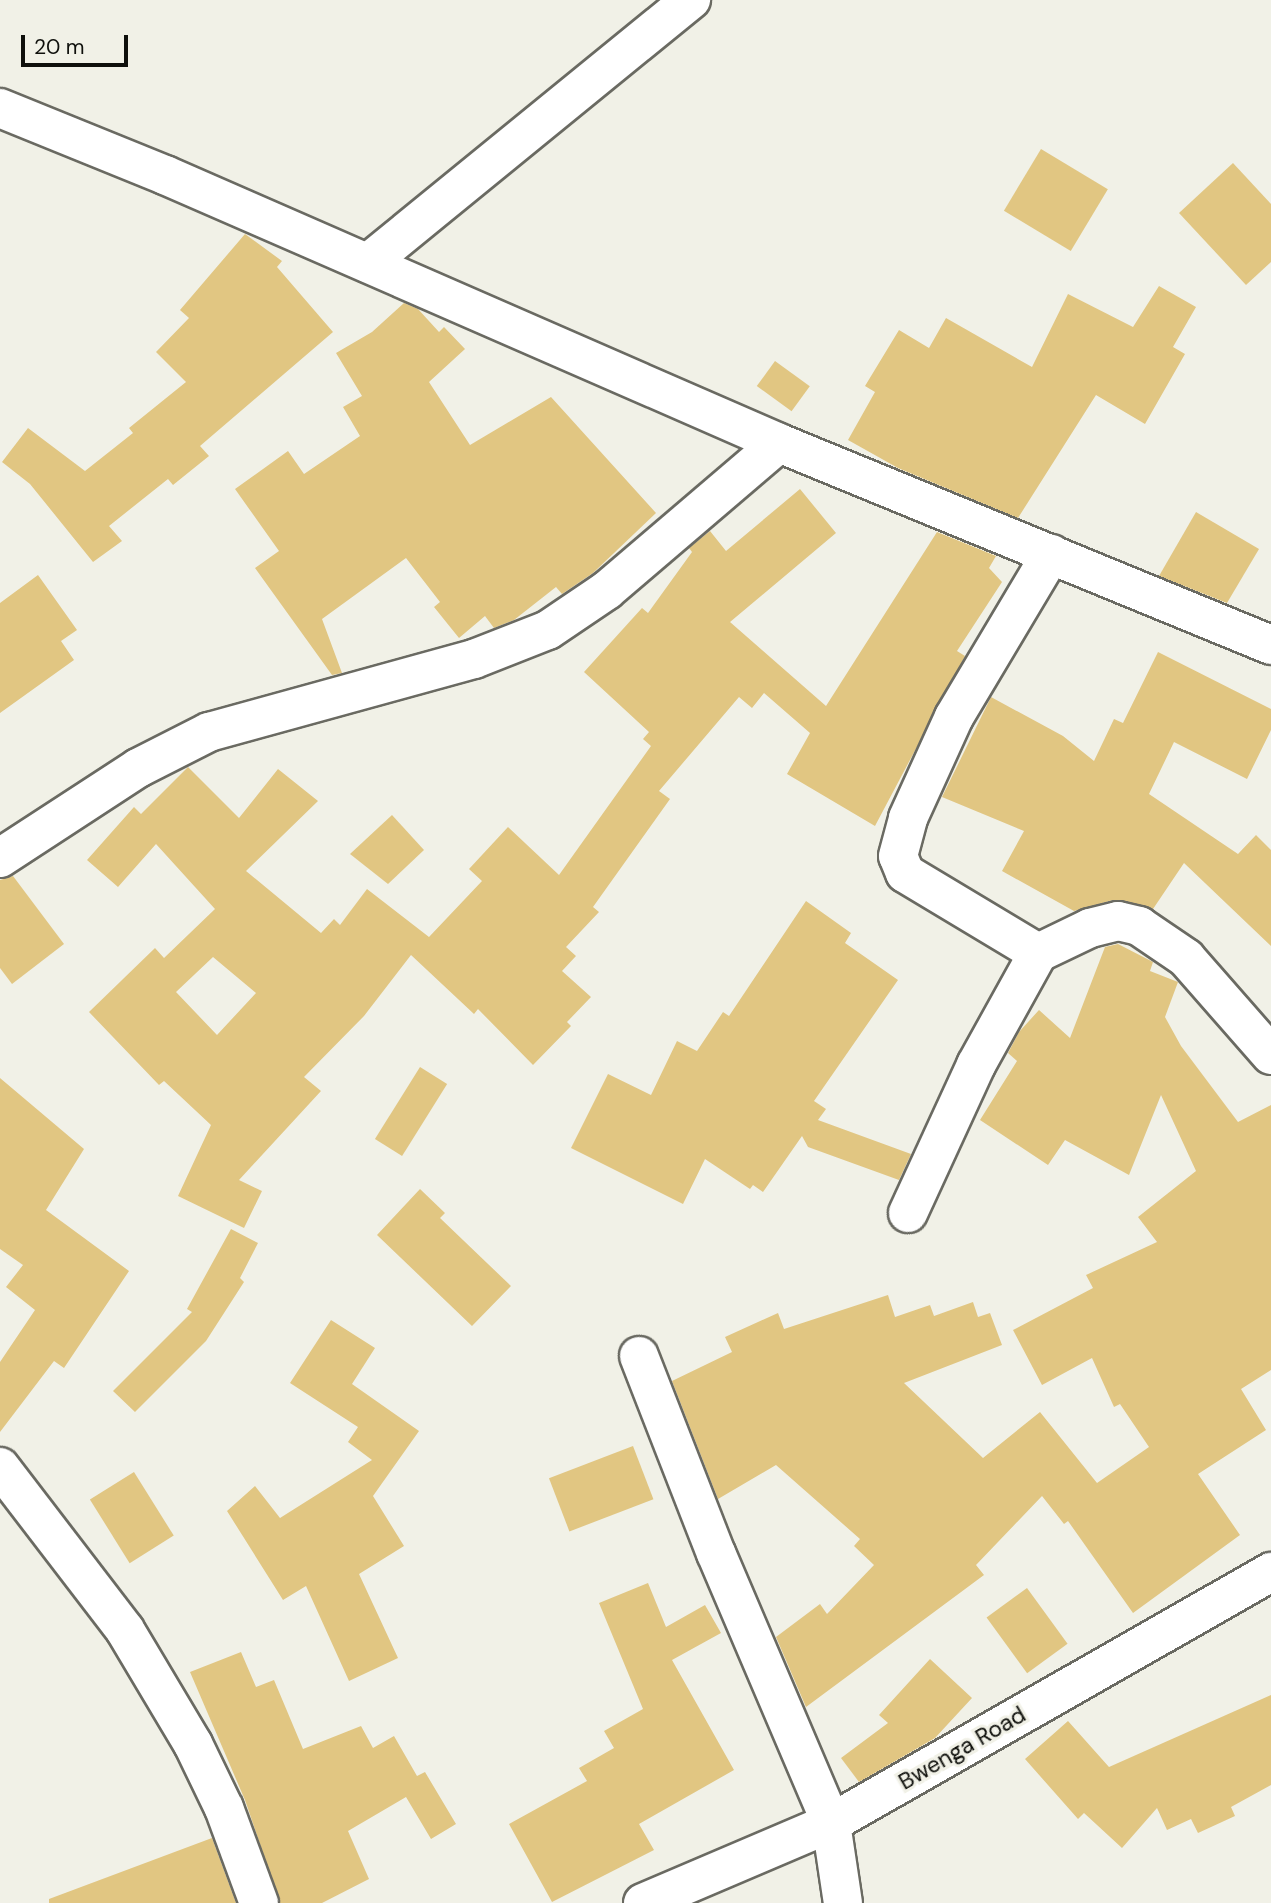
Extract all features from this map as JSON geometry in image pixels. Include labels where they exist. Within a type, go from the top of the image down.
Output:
[{"type":"street","points":[[368,263],[691,0]]},
{"type":"street","points":[[0,108],[368,263],[779,443],[1271,645]]},
{"type":"street","points":[[0,858],[138,768],[209,732],[474,659],[548,630],[607,590],[779,443]]},
{"type":"street","points":[[1038,953],[905,873],[898,856],[908,818],[954,717],[1051,554]]},
{"type":"street","points":[[908,1213],[976,1065],[1038,953],[1118,921],[1139,926],[1186,958],[1271,1055]]},
{"type":"street","points":[[639,1356],[716,1553],[831,1823],[844,1903]]},
{"type":"street","points":[[0,1467],[125,1630],[193,1744],[224,1808],[259,1903]]},
{"type":"street","name":"Bwenga Road","points":[[643,1903],[831,1823],[1271,1572]]},
{"type":"building","points":[[1041,149],[1108,189],[1071,251],[1004,211]]},
{"type":"building","points":[[1233,163],[1271,204],[1271,262],[1246,285],[1179,213]]},
{"type":"building","points":[[245,234],[282,261],[277,267],[333,332],[200,446],[209,456],[173,485],[168,479],[109,526],[122,541],[93,562],[30,484],[2,462],[28,428],[85,471],[133,433],[129,428],[186,382],[156,352],[189,318],[180,310]]},
{"type":"building","points":[[1159,286],[1196,307],[1173,347],[1185,354],[1145,424],[1096,395],[1018,518],[898,468],[848,440],[875,392],[865,386],[899,330],[929,348],[946,318],[1032,367],[1068,294],[1133,327]]},
{"type":"building","points":[[404,303],[418,309],[439,332],[444,327],[465,349],[429,382],[470,445],[551,397],[656,513],[593,573],[562,594],[556,587],[514,620],[494,628],[485,616],[459,638],[434,607],[440,602],[406,558],[322,619],[342,673],[332,675],[255,568],[279,551],[235,489],[288,451],[304,474],[360,436],[343,407],[362,396],[336,353],[372,332]]},
{"type":"building","points":[[775,361],[810,386],[792,411],[757,386]]},
{"type":"building","points":[[800,489],[836,533],[730,622],[826,706],[937,532],[996,556],[989,568],[1002,582],[957,651],[965,656],[875,826],[787,774],[810,733],[764,693],[752,708],[739,697],[659,791],[670,799],[593,907],[599,912],[566,947],[576,956],[562,971],[591,997],[567,1022],[571,1026],[533,1065],[478,1009],[474,1014],[411,955],[364,1016],[304,1077],[321,1091],[239,1180],[262,1191],[244,1228],[178,1196],[211,1125],[164,1081],[159,1085],[89,1012],[155,948],[164,958],[215,909],[156,844],[118,887],[87,860],[134,807],[141,814],[188,767],[239,818],[278,769],[318,801],[246,871],[321,933],[334,919],[340,925],[367,889],[429,937],[482,881],[469,869],[508,827],[559,875],[651,746],[643,739],[649,732],[584,672],[642,608],[648,613],[692,552],[689,548],[710,531],[726,551]],"holes":[[[213,957],[256,993],[217,1035],[176,992]]]},
{"type":"building","points":[[1196,512],[1259,549],[1227,603],[1159,576]]},
{"type":"building","points":[[38,575],[77,630],[61,641],[74,660],[0,713],[0,603]]},
{"type":"building","points":[[1158,652],[1271,709],[1271,730],[1247,779],[1174,742],[1149,794],[1238,854],[1256,835],[1271,850],[1271,946],[1184,863],[1153,909],[1113,900],[1074,911],[1002,871],[1024,831],[942,797],[991,697],[1063,736],[1094,761],[1114,719],[1123,723]]},
{"type":"building","points":[[392,815],[424,850],[388,884],[350,854]]},
{"type":"building","points":[[13,876],[64,944],[12,984],[0,968],[0,880]]},
{"type":"building","points":[[806,901],[851,933],[845,943],[898,980],[814,1101],[826,1109],[818,1120],[911,1154],[899,1180],[808,1147],[802,1136],[763,1192],[753,1185],[750,1189],[705,1159],[683,1204],[571,1148],[608,1074],[651,1095],[677,1041],[697,1051],[723,1012],[729,1016]]},
{"type":"building","points":[[1118,944],[1153,962],[1150,971],[1178,982],[1165,1017],[1181,1046],[1238,1122],[1271,1105],[1271,1370],[1241,1389],[1266,1430],[1198,1474],[1240,1535],[1133,1613],[1068,1521],[1064,1524],[1042,1496],[976,1565],[984,1575],[806,1707],[776,1637],[820,1604],[827,1614],[874,1565],[854,1546],[860,1539],[776,1465],[718,1499],[672,1381],[732,1352],[725,1337],[778,1313],[784,1329],[888,1295],[895,1317],[930,1305],[934,1316],[973,1302],[978,1317],[990,1313],[1002,1345],[904,1383],[983,1458],[1040,1412],[1097,1483],[1149,1447],[1120,1404],[1114,1407],[1092,1358],[1042,1385],[1013,1330],[1093,1288],[1086,1275],[1157,1242],[1138,1217],[1196,1171],[1161,1095],[1129,1175],[1065,1140],[1048,1165],[980,1120],[1017,1061],[1008,1053],[1019,1032],[1039,1010],[1070,1038],[1105,947]]},
{"type":"building","points":[[420,1067],[447,1084],[402,1156],[375,1139]]},
{"type":"building","points":[[0,1078],[84,1149],[46,1210],[129,1271],[64,1368],[54,1361],[0,1432],[0,1362],[35,1310],[6,1287],[23,1265],[0,1249]]},
{"type":"building","points":[[420,1189],[445,1213],[440,1218],[511,1286],[472,1326],[377,1235]]},
{"type":"building","points":[[231,1229],[258,1243],[240,1278],[244,1282],[206,1341],[135,1412],[113,1391],[192,1312],[187,1309]]},
{"type":"building","points":[[331,1320],[375,1348],[352,1384],[419,1431],[373,1496],[404,1546],[359,1574],[398,1658],[349,1681],[306,1586],[283,1600],[227,1511],[255,1486],[280,1518],[372,1460],[348,1442],[358,1427],[290,1383]]},
{"type":"building","points":[[633,1446],[653,1499],[569,1531],[549,1478]]},
{"type":"building","points":[[134,1472],[174,1536],[130,1563],[90,1500]]},
{"type":"building","points":[[648,1583],[666,1627],[705,1605],[721,1633],[672,1660],[734,1770],[639,1824],[654,1850],[552,1902],[509,1824],[587,1781],[579,1768],[614,1748],[604,1731],[643,1709],[599,1603]]},
{"type":"building","points":[[1027,1588],[1068,1644],[1027,1673],[987,1617]]},
{"type":"building","points":[[241,1652],[256,1687],[274,1680],[303,1749],[361,1726],[373,1748],[394,1736],[417,1776],[425,1772],[456,1824],[431,1839],[406,1797],[348,1831],[369,1879],[322,1903],[280,1903],[245,1800],[190,1672]]},
{"type":"building","points":[[930,1659],[972,1698],[935,1738],[859,1782],[841,1758],[888,1723],[879,1715]]},
{"type":"building","points":[[1271,1695],[1271,1785],[1231,1807],[1235,1816],[1198,1833],[1191,1819],[1167,1830],[1157,1808],[1122,1848],[1084,1813],[1078,1819],[1025,1759],[1068,1721],[1109,1767]]},
{"type":"building","points":[[212,1838],[236,1903],[49,1903],[49,1899]]}]
